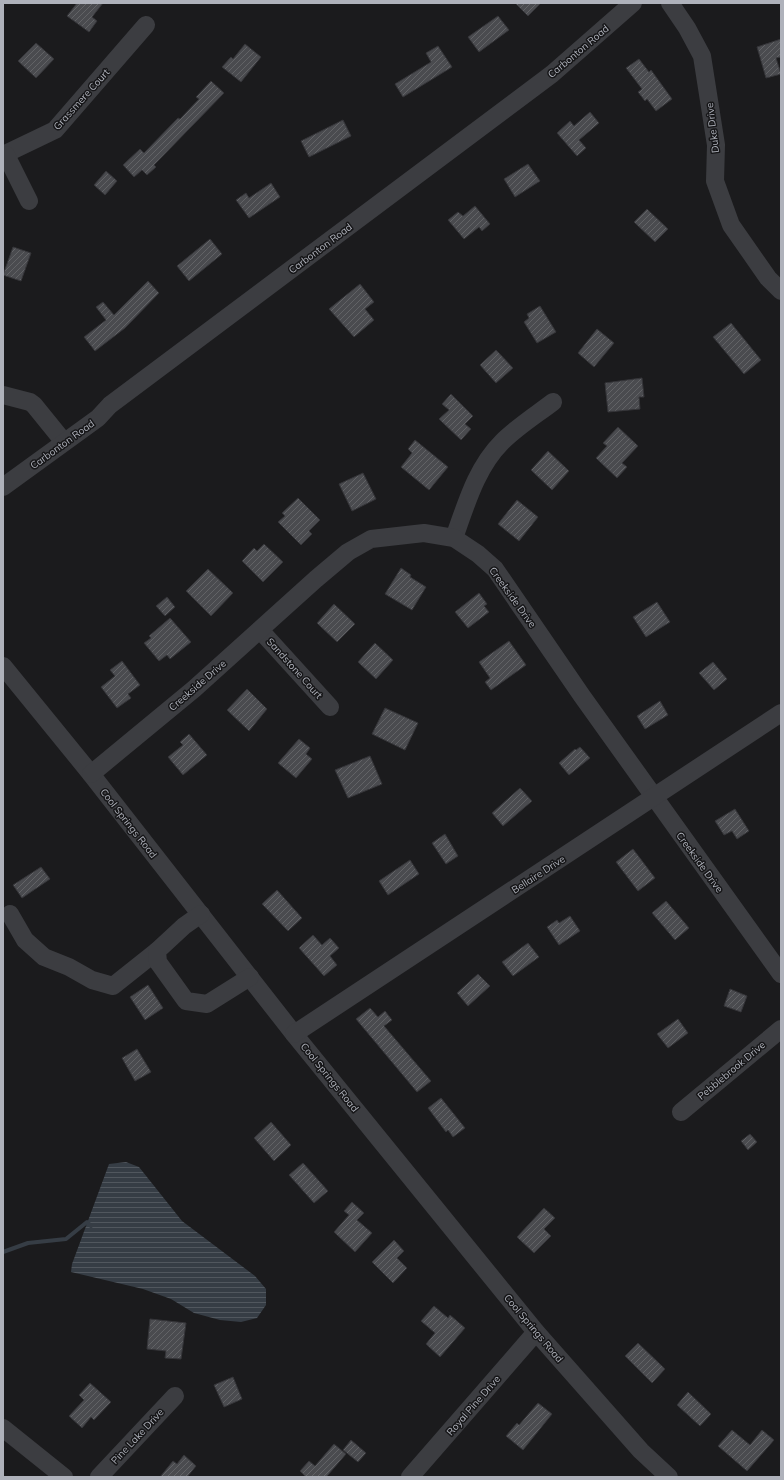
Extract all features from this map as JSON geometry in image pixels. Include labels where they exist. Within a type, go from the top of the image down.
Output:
[{"type":"street","name":"Carbonton Road","points":[[3,487],[98,418],[110,405],[552,74],[633,3]]},
{"type":"street","name":"Duke Drive","points":[[670,3],[687,28],[702,56],[716,144],[715,180],[731,225],[768,278],[781,290]]},
{"type":"street","name":"Grassmere Court","points":[[4,155],[55,130],[146,25]]},
{"type":"street","points":[[4,155],[29,200]]},
{"type":"street","points":[[3,395],[30,402],[34,405],[64,442]]},
{"type":"street","points":[[454,538],[475,482],[486,463],[502,442],[553,402]]},
{"type":"street","name":"Creekside Drive","points":[[92,774],[194,689],[348,552],[371,539],[424,533],[454,538],[478,554],[495,569],[582,696],[781,974]]},
{"type":"street","name":"Sandstone Court","points":[[260,630],[330,707]]},
{"type":"street","name":"Cool Springs Road","points":[[3,666],[92,774],[294,1034],[536,1332],[641,1451],[669,1477]]},
{"type":"street","name":"Bellaire Drive","points":[[294,1034],[781,713]]},
{"type":"street","points":[[10,914],[25,940],[44,957],[69,967],[92,980],[113,986],[200,914]]},
{"type":"street","points":[[157,951],[158,962],[186,1001],[208,1004],[250,977]]},
{"type":"street","name":"Pebblebrook Drive","points":[[681,1112],[781,1029]]},
{"type":"street","name":"Royal Pine Drive","points":[[410,1477],[536,1332]]},
{"type":"street","name":"Pine Lake Drive","points":[[99,1477],[175,1396]]},
{"type":"street","points":[[3,1428],[64,1477]]},
{"type":"shaded area","points":[[126,1162],[139,1167],[182,1221],[255,1276],[266,1289],[266,1305],[257,1318],[241,1322],[220,1320],[194,1313],[171,1299],[143,1289],[71,1272],[72,1264],[109,1164]]},
{"type":"building","points":[[77,3],[103,3],[92,17],[97,21],[89,32],[67,16]]},
{"type":"building","points":[[515,3],[541,3],[528,16]]},
{"type":"building","points":[[498,16],[509,30],[479,52],[468,37]]},
{"type":"building","points":[[781,39],[781,57],[776,58],[781,74],[766,78],[757,47]]},
{"type":"building","points":[[36,43],[54,59],[36,78],[18,61]]},
{"type":"building","points":[[245,44],[261,57],[241,82],[222,67],[231,57],[233,59]]},
{"type":"building","points":[[438,46],[452,67],[403,97],[395,84],[431,62],[426,53]]},
{"type":"building","points":[[639,59],[649,72],[651,70],[672,99],[656,111],[647,99],[645,101],[638,92],[642,89],[626,68]]},
{"type":"building","points":[[211,81],[224,93],[154,165],[156,167],[147,175],[142,170],[134,177],[123,165],[140,149],[144,153],[178,118],[180,119],[199,99],[196,97]]},
{"type":"building","points":[[590,112],[599,123],[579,140],[586,148],[577,156],[557,133],[570,121],[574,126]]},
{"type":"building","points":[[343,120],[351,136],[309,157],[301,141]]},
{"type":"building","points":[[528,164],[540,181],[515,197],[504,179]]},
{"type":"building","points":[[106,171],[117,181],[105,195],[94,185]]},
{"type":"building","points":[[271,183],[280,197],[249,218],[236,200],[246,193],[249,198]]},
{"type":"building","points":[[475,206],[490,224],[482,231],[479,227],[464,239],[448,220],[458,212],[463,216]]},
{"type":"building","points":[[647,209],[668,229],[655,242],[634,222]]},
{"type":"building","points":[[210,239],[222,254],[189,281],[177,266]]},
{"type":"building","points":[[13,247],[31,253],[21,281],[3,275]]},
{"type":"building","points":[[148,281],[159,293],[125,328],[95,351],[84,337],[106,320],[96,307],[103,302],[114,315]]},
{"type":"building","points":[[360,284],[374,302],[365,309],[374,320],[354,337],[329,309]]},
{"type":"building","points":[[540,306],[556,332],[537,343],[524,322],[529,318],[527,314]]},
{"type":"building","points":[[731,323],[761,360],[744,374],[713,337]]},
{"type":"building","points":[[597,329],[614,343],[594,367],[578,353]]},
{"type":"building","points":[[496,350],[513,368],[496,383],[480,365]]},
{"type":"building","points":[[642,378],[644,397],[639,397],[640,409],[608,412],[605,383]]},
{"type":"building","points":[[451,394],[473,416],[465,424],[471,429],[461,440],[439,419],[449,410],[442,404]]},
{"type":"building","points":[[618,427],[638,446],[622,463],[627,467],[617,478],[596,458],[607,446],[603,443]]},
{"type":"building","points":[[415,440],[448,467],[429,490],[401,467],[412,453],[408,449]]},
{"type":"building","points":[[548,451],[569,471],[552,490],[531,470]]},
{"type":"building","points":[[363,473],[376,499],[352,511],[339,484]]},
{"type":"building","points":[[298,498],[320,520],[309,531],[312,534],[301,545],[278,522],[285,516],[282,513]]},
{"type":"building","points":[[517,500],[538,517],[519,541],[498,524]]},
{"type":"building","points":[[264,544],[283,562],[263,582],[242,561],[254,548],[257,551]]},
{"type":"building","points":[[401,568],[411,575],[410,577],[426,587],[412,610],[385,594]]},
{"type":"building","points":[[208,569],[233,593],[211,616],[186,591]]},
{"type":"building","points":[[479,593],[487,604],[484,606],[489,612],[468,628],[455,612]]},
{"type":"building","points":[[167,597],[175,607],[165,616],[156,606]]},
{"type":"building","points":[[657,602],[670,622],[646,637],[633,617]]},
{"type":"building","points":[[334,604],[355,624],[337,642],[317,623]]},
{"type":"building","points":[[170,618],[191,642],[170,659],[167,655],[159,661],[144,643],[151,638],[149,636]]},
{"type":"building","points":[[509,641],[526,665],[491,690],[485,682],[490,678],[479,662]]},
{"type":"building","points":[[375,643],[393,660],[376,679],[358,662]]},
{"type":"building","points":[[122,661],[140,685],[128,694],[131,698],[117,708],[101,687],[115,676],[110,670]]},
{"type":"building","points":[[713,662],[727,679],[714,690],[699,673]]},
{"type":"building","points":[[247,689],[267,709],[249,731],[227,710]]},
{"type":"building","points":[[660,701],[668,715],[645,729],[637,716]]},
{"type":"building","points":[[385,708],[418,723],[405,750],[372,734]]},
{"type":"building","points":[[189,734],[207,755],[183,775],[168,757],[183,745],[180,742]]},
{"type":"building","points":[[299,739],[310,748],[306,754],[312,759],[296,778],[278,763]]},
{"type":"building","points":[[580,747],[590,758],[569,775],[559,763],[575,749],[576,750]]},
{"type":"building","points":[[370,756],[382,784],[348,798],[335,770]]},
{"type":"building","points":[[520,788],[532,801],[503,826],[492,813]]},
{"type":"building","points":[[735,809],[749,831],[737,839],[732,831],[724,835],[715,821]]},
{"type":"building","points":[[445,834],[458,856],[446,864],[432,843]]},
{"type":"building","points":[[633,849],[655,878],[638,891],[616,862]]},
{"type":"building","points":[[410,860],[419,874],[388,895],[379,881]]},
{"type":"building","points":[[41,867],[50,879],[22,898],[13,885]]},
{"type":"building","points":[[277,890],[302,918],[288,931],[262,904]]},
{"type":"building","points":[[666,901],[689,928],[675,940],[652,913]]},
{"type":"building","points":[[570,916],[580,931],[559,945],[547,927],[557,920],[559,923]]},
{"type":"building","points":[[313,935],[322,945],[330,938],[339,948],[330,956],[337,965],[324,976],[299,948]]},
{"type":"building","points":[[528,943],[539,957],[513,976],[502,962]]},
{"type":"building","points":[[478,974],[490,986],[468,1006],[457,993]]},
{"type":"building","points":[[148,985],[163,1008],[145,1020],[130,997]]},
{"type":"building","points":[[730,989],[747,996],[741,1012],[724,1006]]},
{"type":"building","points":[[370,1008],[378,1017],[385,1011],[392,1020],[384,1026],[431,1081],[417,1092],[356,1019]]},
{"type":"building","points":[[678,1019],[688,1033],[668,1048],[657,1034]]},
{"type":"building","points":[[137,1049],[151,1072],[135,1081],[122,1058]]},
{"type":"building","points":[[441,1098],[465,1128],[453,1137],[448,1130],[446,1132],[428,1108]]},
{"type":"building","points":[[271,1122],[291,1145],[274,1161],[254,1138]]},
{"type":"building","points":[[750,1134],[757,1142],[748,1150],[741,1141]]},
{"type":"building","points":[[303,1163],[328,1191],[314,1203],[289,1175]]},
{"type":"building","points":[[352,1202],[364,1213],[357,1220],[372,1233],[355,1252],[334,1232],[349,1215],[344,1211]]},
{"type":"building","points":[[544,1208],[555,1218],[544,1229],[551,1236],[534,1253],[517,1237]]},
{"type":"building","points":[[394,1240],[404,1251],[397,1258],[407,1268],[393,1283],[372,1262]]},
{"type":"building","points":[[434,1306],[448,1318],[450,1315],[465,1328],[440,1357],[426,1344],[435,1333],[421,1321]]},
{"type":"building","points":[[150,1319],[186,1323],[181,1359],[165,1358],[166,1351],[147,1349]]},
{"type":"building","points":[[638,1343],[665,1369],[652,1383],[625,1356]]},
{"type":"building","points":[[233,1377],[242,1399],[224,1407],[214,1385]]},
{"type":"building","points":[[90,1383],[111,1402],[94,1420],[91,1417],[82,1428],[69,1416],[84,1400],[79,1395]]},
{"type":"building","points":[[688,1392],[711,1414],[700,1426],[677,1405]]},
{"type":"building","points":[[538,1403],[552,1414],[523,1450],[506,1436],[517,1423],[519,1425]]},
{"type":"building","points":[[732,1430],[750,1445],[762,1430],[774,1440],[747,1471],[718,1446]]},
{"type":"building","points":[[351,1440],[366,1453],[358,1462],[343,1450]]},
{"type":"building","points":[[334,1444],[346,1454],[327,1476],[328,1477],[306,1477],[300,1471],[309,1461],[315,1466]]},
{"type":"building","points":[[184,1455],[196,1466],[187,1477],[160,1477],[173,1461],[177,1464]]},
{"type":"waterway","points":[[3,1252],[28,1243],[66,1239],[87,1222],[91,1226]]}]
